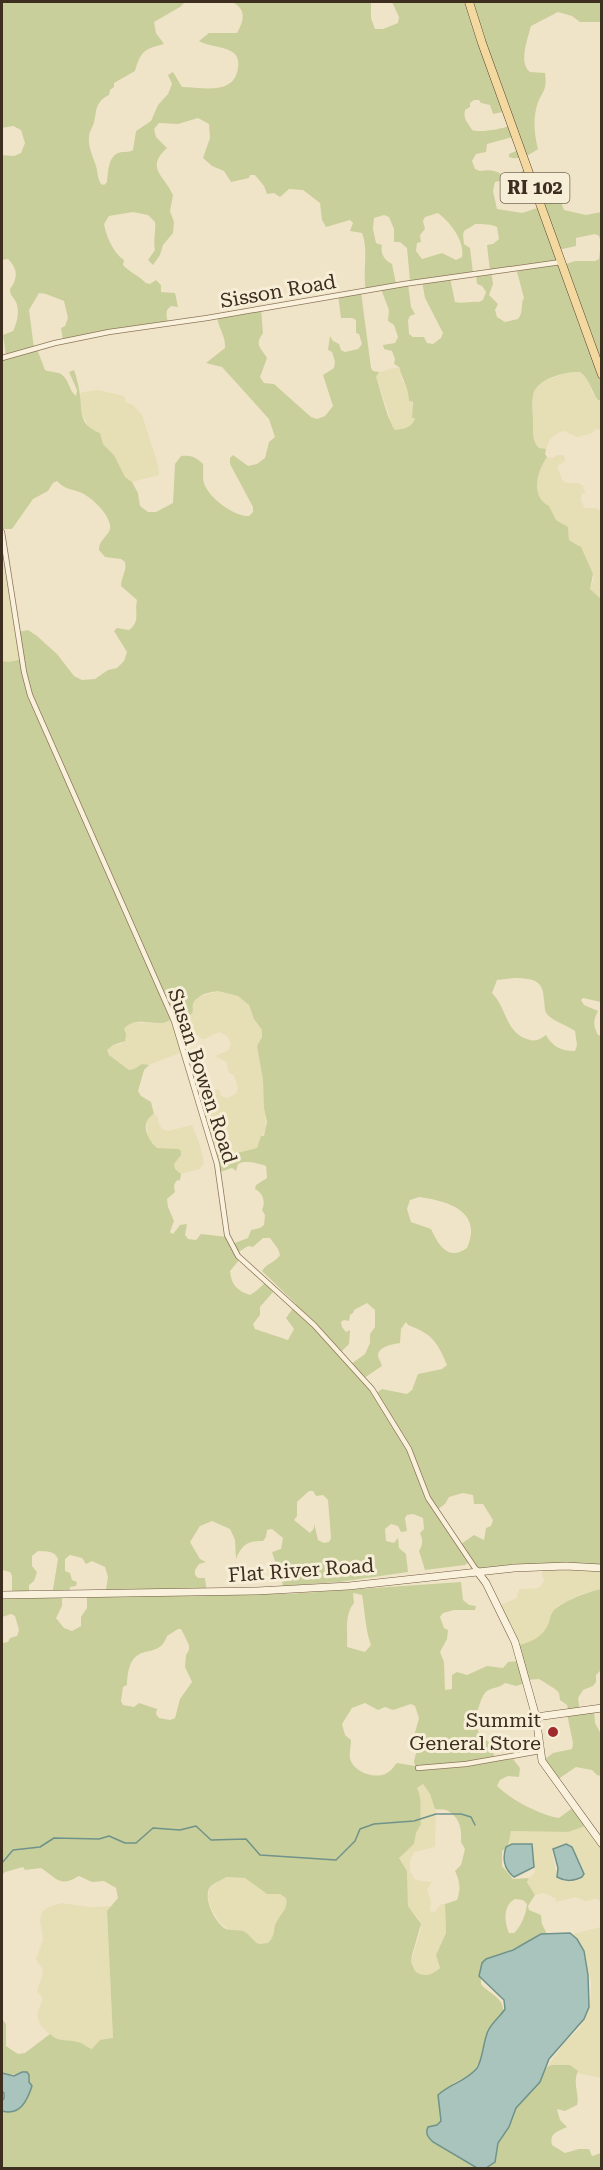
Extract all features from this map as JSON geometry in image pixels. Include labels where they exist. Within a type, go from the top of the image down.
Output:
[{"type":"main road","name":"RI 102","points":[[469,2],[602,375]]},
{"type":"main road","name":"Flat River Road","points":[[2,1595],[257,1591],[349,1586],[541,1566],[602,1568]]},
{"type":"main road","points":[[477,1571],[486,1583],[515,1642],[536,1717],[542,1761],[602,1844]]},
{"type":"main road","points":[[536,1717],[602,1708]]},
{"type":"street","name":"Sisson Road","points":[[2,358],[74,338],[404,284],[561,262]]},
{"type":"street","name":"Susan Bowen Road","points":[[2,532],[24,672],[30,696],[174,1021],[217,1164],[230,1242],[238,1256],[314,1325],[372,1389],[409,1449],[428,1498],[477,1571]]},
{"type":"street","points":[[418,1768],[466,1764],[540,1751]]},
{"type":"shaded area","points":[[399,368],[402,380],[409,390],[409,401],[412,402],[415,418],[413,424],[395,430],[390,423],[376,377],[377,373]]},
{"type":"shaded area","points":[[573,372],[580,372],[587,377],[592,392],[598,400],[601,400],[601,430],[596,429],[590,434],[577,437],[564,431],[559,432],[550,439],[546,449],[539,448],[533,434],[535,389],[540,383]]},
{"type":"shaded area","points":[[98,390],[124,396],[126,402],[133,405],[142,415],[159,475],[132,482],[125,477],[114,455],[103,444],[100,433],[90,429],[80,411],[80,394]]},
{"type":"shaded area","points":[[563,455],[565,458],[565,461],[557,466],[562,480],[583,486],[585,493],[582,494],[581,500],[584,508],[597,508],[601,512],[601,599],[590,589],[594,578],[578,544],[569,540],[569,531],[564,524],[556,520],[549,506],[543,503],[537,495],[537,481],[542,465],[547,457],[552,458]]},
{"type":"shaded area","points":[[2,529],[22,659],[9,662],[2,661]]},
{"type":"shaded area","points":[[218,991],[238,996],[249,1005],[254,1019],[262,1030],[262,1037],[257,1046],[263,1080],[266,1129],[257,1148],[237,1153],[214,1152],[198,1096],[219,1089],[221,1096],[227,1098],[236,1094],[238,1088],[234,1075],[229,1073],[226,1062],[215,1056],[229,1050],[231,1044],[227,1036],[219,1032],[205,1039],[191,1034],[181,1037],[184,1051],[149,1065],[142,1064],[129,1070],[109,1055],[107,1050],[113,1045],[121,1044],[127,1024],[153,1021],[163,1023],[192,1014],[194,1002],[199,997]]},
{"type":"shaded area","points":[[154,1114],[158,1117],[162,1129],[168,1131],[192,1125],[204,1164],[199,1169],[181,1174],[173,1164],[181,1155],[178,1149],[157,1148],[148,1137],[146,1121]]},
{"type":"shaded area","points":[[541,1569],[601,1570],[601,1589],[581,1594],[559,1605],[552,1612],[542,1636],[530,1643],[516,1646],[498,1606],[517,1598],[519,1589],[539,1588],[544,1581]]},
{"type":"shaded area","points":[[423,1784],[436,1810],[435,1847],[414,1852],[410,1861],[410,1870],[414,1879],[432,1882],[427,1889],[431,1901],[430,1911],[435,1912],[441,1904],[445,1904],[446,1933],[436,1955],[440,1968],[435,1974],[422,1975],[415,1971],[411,1962],[421,1929],[418,1918],[408,1906],[407,1871],[399,1858],[414,1844],[421,1824],[417,1788]]},
{"type":"shaded area","points":[[588,1825],[601,1843],[601,1901],[596,1899],[585,1901],[575,1897],[556,1902],[555,1898],[544,1893],[535,1895],[527,1881],[535,1872],[532,1846],[513,1844],[508,1847],[511,1831],[568,1832]],"holes":[[[564,1845],[578,1878],[565,1881],[559,1876],[552,1851],[556,1847]]]},
{"type":"shaded area","points":[[226,1877],[245,1878],[267,1894],[280,1894],[286,1898],[286,1907],[276,1922],[276,1933],[268,1943],[259,1944],[244,1931],[229,1930],[219,1922],[211,1908],[208,1898],[209,1890]]},
{"type":"shaded area","points":[[61,1903],[90,1907],[111,1906],[107,1912],[113,2039],[100,2040],[93,2049],[77,2041],[67,2042],[55,2039],[41,2026],[38,2019],[42,1997],[37,1991],[43,1970],[36,1959],[43,1940],[40,1920],[42,1912]]},
{"type":"shaded area","points":[[601,1927],[601,2078],[577,2073],[577,2071],[547,2067],[566,2041],[580,2028],[591,1997],[591,1981],[587,1965],[581,1945],[573,1934]]},
{"type":"green space","points":[[2,2],[185,2],[154,22],[156,33],[164,44],[144,52],[135,71],[114,83],[109,95],[101,100],[97,107],[89,141],[99,180],[104,185],[107,182],[112,158],[118,153],[133,150],[136,131],[151,121],[158,105],[168,94],[172,84],[168,75],[173,72],[182,87],[216,88],[231,83],[238,68],[238,59],[235,54],[227,49],[199,41],[209,33],[237,33],[243,16],[240,8],[232,2],[371,2],[371,18],[375,29],[383,29],[398,23],[399,17],[392,2],[601,2],[601,22],[580,22],[572,16],[558,12],[531,26],[524,57],[526,68],[530,72],[545,73],[546,80],[535,115],[538,149],[521,158],[509,157],[509,154],[521,149],[516,136],[487,144],[486,152],[476,154],[472,161],[475,169],[495,171],[509,180],[516,177],[527,166],[537,192],[518,196],[513,183],[495,182],[493,191],[497,209],[522,213],[540,207],[541,202],[551,197],[559,197],[564,210],[586,215],[601,212],[601,242],[601,400],[598,400],[583,375],[580,372],[574,372],[554,376],[541,383],[534,392],[532,403],[534,439],[539,448],[546,449],[547,457],[538,476],[539,497],[549,506],[556,520],[568,527],[569,540],[581,547],[593,574],[590,589],[601,599],[601,1002],[583,998],[581,1000],[584,1005],[598,1011],[594,1026],[598,1035],[602,1036],[601,1570],[580,1568],[479,1572],[469,1562],[465,1565],[425,1570],[419,1551],[422,1542],[420,1533],[424,1529],[423,1518],[413,1514],[405,1518],[407,1531],[401,1532],[398,1526],[391,1524],[385,1529],[386,1541],[394,1543],[398,1538],[399,1548],[406,1554],[408,1572],[339,1582],[283,1586],[282,1581],[273,1580],[275,1561],[272,1552],[281,1549],[283,1538],[272,1529],[267,1530],[263,1541],[246,1545],[236,1559],[235,1540],[230,1529],[212,1521],[200,1526],[190,1542],[200,1559],[206,1562],[199,1564],[195,1575],[198,1578],[205,1578],[207,1593],[287,1594],[461,1582],[463,1600],[469,1605],[476,1606],[475,1610],[454,1610],[443,1613],[440,1617],[444,1628],[448,1630],[447,1639],[440,1652],[444,1662],[445,1690],[452,1689],[452,1675],[457,1672],[467,1675],[487,1666],[503,1668],[508,1662],[519,1661],[516,1646],[540,1636],[555,1609],[574,1598],[601,1589],[601,1670],[596,1675],[596,1682],[593,1686],[583,1690],[578,1698],[580,1712],[594,1710],[595,1723],[601,1734],[601,1776],[592,1770],[576,1767],[557,1780],[544,1760],[553,1753],[572,1749],[573,1743],[567,1705],[560,1700],[559,1693],[555,1689],[539,1679],[526,1680],[525,1683],[516,1686],[505,1683],[489,1690],[485,1693],[479,1706],[475,1723],[480,1736],[492,1746],[495,1761],[513,1759],[520,1768],[519,1777],[508,1776],[500,1780],[497,1786],[526,1806],[551,1816],[559,1818],[575,1806],[588,1825],[568,1832],[511,1831],[508,1847],[502,1851],[502,1866],[513,1879],[529,1878],[527,1882],[535,1895],[528,1906],[529,1910],[541,1915],[547,1934],[490,1957],[483,1963],[481,1984],[500,2001],[503,2008],[502,2013],[477,2067],[447,2090],[497,2142],[517,2102],[537,2083],[547,2067],[570,2065],[578,2071],[576,2076],[577,2105],[565,2111],[557,2109],[560,2120],[567,2127],[553,2135],[552,2145],[565,2153],[589,2149],[592,2156],[601,2153],[601,2168],[2,2168],[2,2111],[18,2075],[2,2073],[2,2019],[6,2024],[6,2046],[18,2054],[25,2053],[50,2034],[57,2039],[74,2041],[92,2049],[100,2040],[113,2038],[107,1911],[118,1898],[116,1888],[104,1881],[92,1882],[79,1876],[72,1880],[62,1881],[41,1868],[25,1870],[23,1867],[2,1875],[2,1643],[17,1636],[19,1630],[15,1616],[11,1614],[2,1617],[2,1597],[12,1597],[12,1576],[10,1572],[2,1570],[2,661],[22,659],[18,632],[28,630],[57,654],[74,676],[82,680],[95,679],[108,670],[117,668],[124,661],[127,652],[114,631],[117,628],[129,630],[133,627],[136,620],[137,600],[121,586],[125,562],[121,559],[105,557],[99,550],[110,528],[109,520],[99,506],[82,493],[66,488],[57,481],[48,491],[33,499],[12,529],[2,529],[2,358],[6,356],[3,335],[13,331],[18,313],[16,302],[10,291],[16,277],[15,270],[8,259],[2,260],[2,155],[14,156],[21,153],[25,143],[21,130],[13,126],[2,128]],"holes":[[[479,100],[481,103],[490,105],[493,114],[507,111],[512,125],[492,130],[472,130],[465,119],[470,103]],[[198,118],[209,124],[210,138],[203,158],[212,166],[224,171],[231,182],[255,175],[267,194],[274,193],[280,197],[289,189],[303,190],[320,203],[322,220],[326,227],[350,220],[353,223],[350,231],[362,233],[364,240],[366,290],[381,289],[389,310],[388,321],[394,325],[398,337],[395,343],[383,345],[384,349],[392,351],[394,364],[399,367],[409,401],[413,402],[412,418],[415,418],[410,425],[395,430],[376,377],[379,372],[371,368],[361,292],[338,295],[341,318],[356,320],[356,333],[359,334],[362,344],[358,349],[345,352],[330,336],[328,350],[332,352],[334,368],[323,375],[333,406],[325,416],[317,419],[311,417],[274,384],[264,383],[260,377],[267,358],[259,344],[263,333],[261,309],[217,316],[225,348],[206,363],[222,367],[269,419],[275,437],[269,442],[265,458],[257,464],[248,466],[233,455],[230,458],[230,464],[253,507],[253,512],[249,516],[229,510],[216,500],[204,483],[203,464],[196,458],[188,456],[181,456],[175,464],[173,503],[156,512],[148,512],[140,506],[138,493],[132,482],[125,477],[114,455],[103,444],[100,433],[87,425],[84,420],[74,370],[69,372],[77,390],[76,396],[64,376],[45,370],[37,349],[34,348],[29,310],[39,293],[64,301],[68,318],[65,326],[61,328],[63,340],[168,324],[167,310],[171,306],[178,307],[175,293],[161,292],[161,285],[156,280],[150,284],[146,283],[123,265],[124,260],[111,244],[104,224],[109,216],[133,212],[148,215],[155,222],[155,250],[148,260],[153,265],[163,245],[173,233],[174,222],[170,211],[173,195],[158,172],[157,166],[157,161],[167,148],[156,137],[154,129],[159,123],[178,124]],[[438,213],[456,232],[461,245],[462,257],[456,260],[442,253],[422,259],[416,251],[417,243],[421,242],[420,235],[425,229],[423,221],[425,217]],[[384,215],[389,217],[394,229],[394,242],[400,242],[407,248],[410,281],[422,281],[425,298],[443,333],[441,338],[433,344],[427,343],[424,337],[413,337],[409,334],[408,320],[415,314],[411,307],[408,284],[396,284],[392,264],[383,256],[382,245],[376,243],[373,229],[374,218]],[[475,224],[497,227],[499,239],[487,245],[490,271],[476,274],[477,284],[482,286],[486,292],[483,300],[479,302],[455,302],[450,278],[473,273],[470,248],[464,244],[464,231]],[[595,234],[599,236],[601,242],[599,259],[575,261],[563,265],[558,250],[576,246],[576,238]],[[516,268],[524,298],[518,319],[505,322],[497,317],[495,310],[498,304],[489,295],[493,284],[491,271]],[[515,978],[536,982],[542,988],[547,1014],[575,1031],[577,1045],[575,1051],[558,1048],[546,1035],[536,1040],[524,1038],[513,1029],[492,993],[497,980]],[[218,991],[238,996],[249,1005],[254,1019],[262,1030],[262,1037],[257,1046],[267,1122],[264,1136],[261,1136],[257,1148],[237,1152],[225,1149],[214,1152],[220,1172],[232,1168],[236,1171],[238,1164],[244,1162],[266,1166],[267,1178],[256,1185],[255,1189],[263,1198],[264,1225],[251,1230],[248,1238],[232,1244],[228,1237],[201,1234],[196,1240],[188,1239],[185,1235],[187,1224],[180,1225],[173,1234],[170,1232],[174,1221],[167,1199],[175,1192],[176,1181],[180,1180],[181,1174],[175,1169],[174,1164],[181,1155],[181,1151],[157,1148],[146,1131],[147,1121],[154,1114],[151,1102],[141,1096],[138,1091],[144,1070],[149,1065],[142,1064],[129,1070],[109,1055],[107,1050],[125,1041],[124,1029],[128,1025],[137,1022],[163,1023],[184,1018],[192,1013],[195,1001],[211,992]],[[419,1197],[441,1201],[460,1210],[470,1225],[471,1235],[467,1248],[460,1252],[449,1252],[440,1245],[431,1229],[411,1222],[407,1209],[410,1200]],[[263,1238],[270,1238],[278,1249],[280,1255],[262,1271],[296,1304],[286,1318],[294,1329],[288,1340],[255,1329],[253,1324],[260,1315],[260,1307],[273,1292],[265,1283],[250,1295],[235,1286],[230,1271],[240,1259],[237,1253],[248,1246],[253,1247]],[[367,1303],[375,1310],[375,1327],[370,1334],[370,1343],[365,1354],[351,1364],[341,1352],[349,1344],[350,1330],[346,1332],[341,1322],[349,1321],[354,1310]],[[406,1322],[433,1339],[447,1365],[442,1369],[418,1374],[412,1390],[407,1394],[382,1389],[376,1393],[364,1378],[382,1366],[378,1356],[387,1346],[400,1343],[401,1329]],[[309,1491],[313,1491],[316,1496],[323,1495],[328,1500],[331,1538],[329,1542],[324,1543],[318,1540],[314,1523],[314,1528],[310,1533],[294,1520],[297,1516],[297,1502]],[[463,1493],[473,1495],[474,1504],[483,1504],[493,1520],[491,1526],[486,1528],[484,1540],[474,1535],[461,1544],[437,1510],[445,1504],[449,1497]],[[38,1551],[54,1554],[58,1559],[52,1595],[29,1595],[29,1585],[34,1581],[37,1572],[32,1566],[32,1556]],[[70,1555],[82,1558],[86,1564],[92,1561],[105,1567],[108,1577],[105,1596],[87,1596],[87,1608],[81,1617],[81,1626],[72,1631],[64,1628],[56,1618],[62,1606],[62,1597],[69,1596],[70,1587],[76,1586],[77,1582],[72,1580],[70,1573],[65,1571],[65,1559]],[[353,1593],[362,1595],[371,1645],[365,1652],[347,1647],[349,1613],[354,1603]],[[178,1629],[181,1629],[189,1645],[185,1667],[192,1682],[180,1699],[175,1718],[170,1720],[159,1718],[156,1714],[157,1709],[139,1703],[134,1707],[123,1705],[121,1701],[123,1687],[127,1685],[133,1660],[144,1652],[163,1644],[167,1636]],[[365,1703],[378,1710],[385,1707],[393,1710],[411,1704],[415,1706],[419,1718],[414,1736],[418,1746],[415,1766],[397,1763],[382,1775],[366,1774],[352,1764],[351,1740],[345,1735],[342,1724],[352,1708]],[[423,1784],[430,1794],[435,1809],[446,1810],[457,1820],[461,1842],[465,1849],[461,1865],[455,1871],[459,1885],[457,1900],[445,1904],[446,1933],[436,1955],[440,1968],[425,1975],[415,1971],[411,1962],[421,1924],[408,1906],[407,1871],[399,1858],[414,1844],[421,1824],[417,1788]],[[226,1877],[245,1878],[267,1894],[280,1894],[286,1898],[285,1908],[268,1943],[259,1944],[245,1932],[226,1929],[222,1926],[209,1904],[210,1887]],[[515,1899],[523,1900],[527,1904],[523,1920],[514,1933],[509,1933],[506,1914],[508,1905]]]},
{"type":"water","points":[[512,1844],[532,1844],[534,1867],[514,1877],[508,1871],[504,1860],[506,1847]]},
{"type":"water","points":[[566,1844],[572,1847],[584,1874],[582,1877],[563,1880],[557,1877],[558,1868],[553,1849]]},
{"type":"water","points":[[570,1933],[577,1939],[584,1951],[588,1975],[589,2007],[584,2019],[549,2059],[540,2082],[516,2108],[509,2127],[498,2143],[495,2162],[486,2168],[477,2168],[433,2142],[427,2132],[428,2127],[437,2125],[441,2121],[438,2095],[477,2068],[488,2031],[505,2009],[504,2000],[479,1976],[482,1963],[486,1959],[513,1950],[541,1934]]},
{"type":"water","points":[[27,2072],[32,2086],[28,2097],[18,2109],[2,2111],[4,2093],[2,2073],[14,2076]]},
{"type":"waterway","points":[[2,1863],[13,1850],[40,1847],[54,1838],[99,1839],[109,1836],[125,1843],[136,1843],[153,1828],[180,1830],[196,1826],[211,1840],[246,1839],[260,1855],[336,1860],[355,1841],[360,1829],[374,1824],[414,1821],[436,1814],[461,1814],[471,1817],[475,1825]]},
{"type":"place","name":"Summit General Store","points":[[553,1732]]}]
